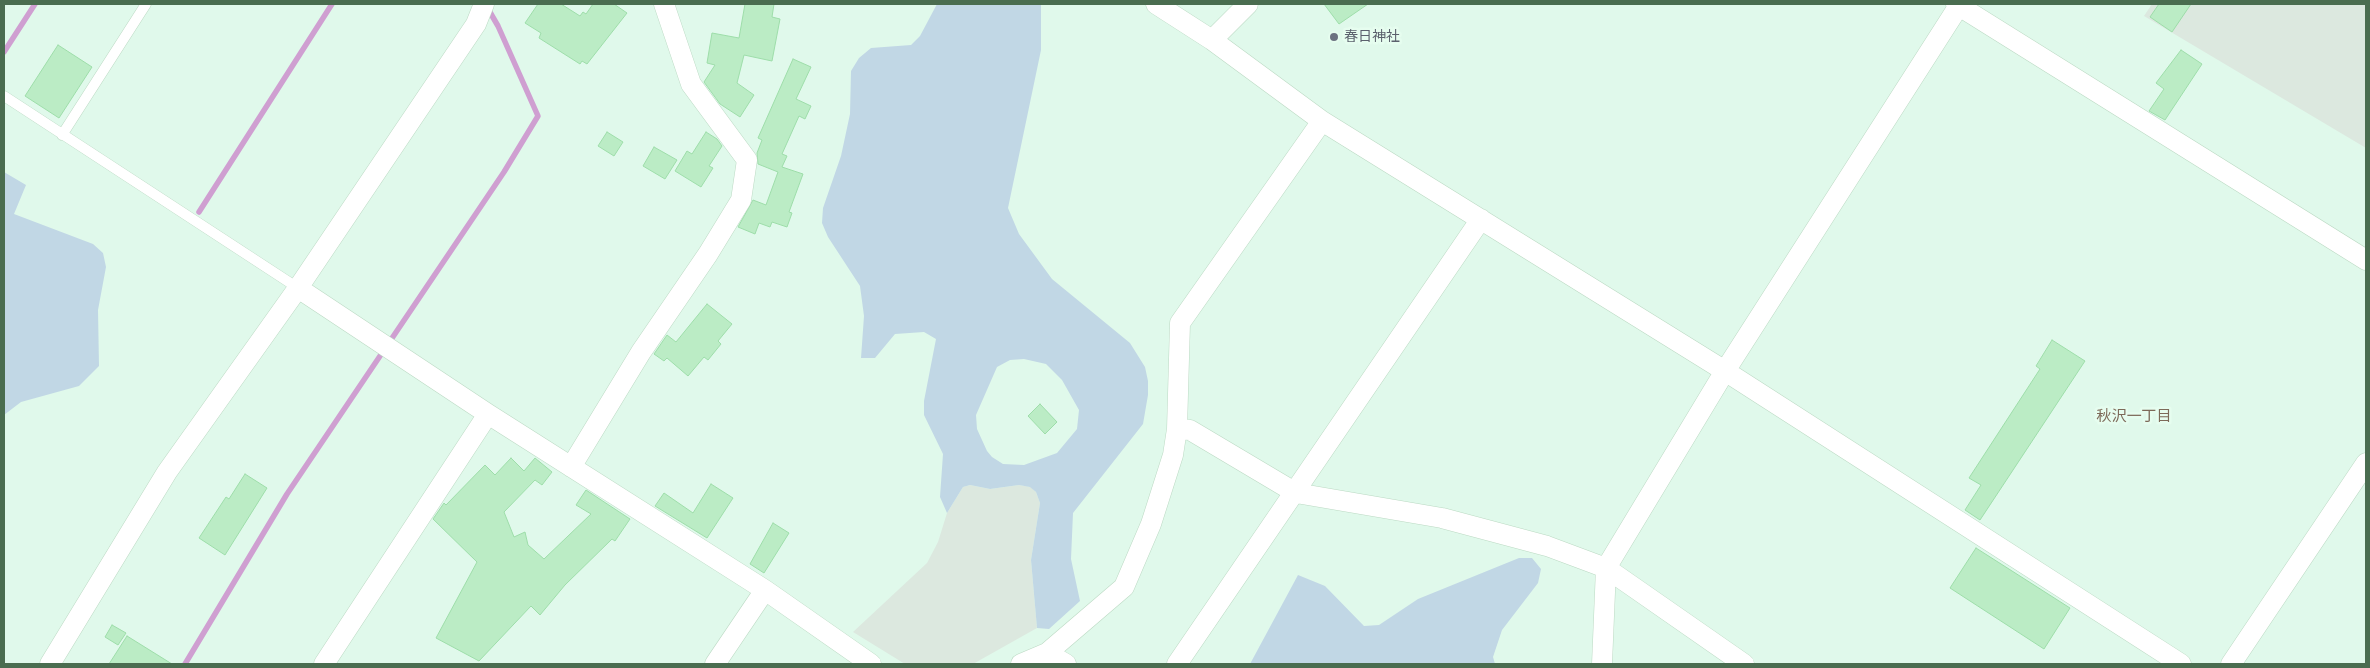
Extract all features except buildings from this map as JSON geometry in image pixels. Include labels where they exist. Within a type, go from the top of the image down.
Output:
[{"type":"street","points":[[50,664],[167,472],[298,288],[476,24],[484,4]]},
{"type":"street","points":[[571,467],[641,352],[708,254],[741,200],[747,160],[691,84],[664,4]]},
{"type":"street","points":[[1156,4],[1212,40],[1322,121],[1725,371],[2182,664]]},
{"type":"street","points":[[1212,40],[1248,4]]},
{"type":"street","points":[[1602,664],[1606,568],[1725,371],[1958,4],[2366,260]]},
{"type":"street","points":[[1021,664],[1047,653],[1124,587],[1151,524],[1173,455],[1177,429],[1180,323],[1322,121]]},
{"type":"street","points":[[1177,664],[1296,493],[1481,219]]},
{"type":"street","points":[[298,288],[488,414],[765,590],[871,664]]},
{"type":"street","points":[[324,664],[488,414]]},
{"type":"street","points":[[1177,429],[1190,430],[1296,493],[1442,518],[1547,546],[1606,568],[1744,664]]},
{"type":"street","points":[[2231,664],[2366,463]]},
{"type":"street","points":[[715,664],[765,590]]},
{"type":"street","points":[[1047,653],[1066,664]]},
{"type":"lane","points":[[62,135],[146,4]]},
{"type":"lane","points":[[4,96],[298,288]]},
{"type":"shaded area","points":[[937,4],[1041,4],[1041,50],[1008,208],[1019,234],[1052,279],[1130,343],[1145,367],[1148,395],[1143,424],[1073,513],[1071,559],[1080,601],[1049,629],[1037,628],[1031,560],[1040,503],[1036,492],[1030,487],[1019,485],[990,489],[970,485],[963,487],[947,513],[940,497],[943,454],[924,415],[924,401],[936,339],[924,332],[895,334],[875,358],[861,358],[864,316],[860,286],[828,237],[822,223],[823,208],[841,156],[850,114],[851,71],[859,58],[871,48],[911,45],[920,36]],"holes":[[[1024,359],[1046,364],[1062,380],[1079,410],[1077,429],[1057,453],[1024,465],[1003,464],[992,457],[987,451],[977,429],[976,415],[997,367],[1010,360]]]},
{"type":"shaded area","points":[[2152,4],[2366,4],[2366,148],[2144,16]]},
{"type":"shaded area","points":[[4,172],[26,185],[14,214],[93,244],[103,253],[106,267],[98,310],[99,366],[79,386],[21,402],[4,415]]},
{"type":"shaded area","points":[[970,485],[990,489],[1019,485],[1031,487],[1036,492],[1040,503],[1031,560],[1037,628],[973,664],[905,664],[853,632],[927,563],[938,542],[947,513],[963,487]]},
{"type":"shaded area","points":[[1519,558],[1532,558],[1541,569],[1538,583],[1502,630],[1493,657],[1495,664],[1250,664],[1298,575],[1325,586],[1364,626],[1379,625],[1418,599]]},
{"type":"waterway","points":[[4,52],[35,4]]},
{"type":"waterway","points":[[199,212],[332,4]]},
{"type":"waterway","points":[[185,664],[287,494],[504,172],[538,116],[498,26],[487,7]]},
{"type":"place","name":"春日神社","points":[[1334,37]]},
{"type":"district","name":"秋沢一丁目","points":[[2134,417]]}]
